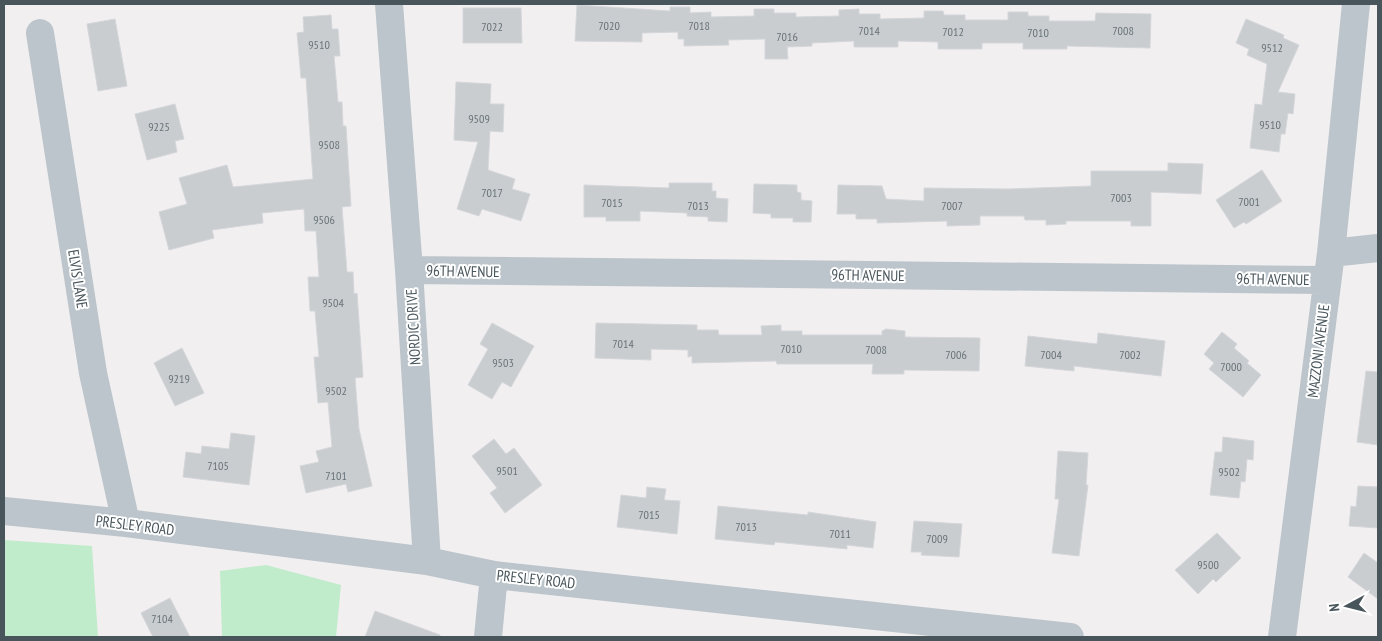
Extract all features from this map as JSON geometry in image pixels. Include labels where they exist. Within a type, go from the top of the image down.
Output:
[{"type":"street","name":"NORDIC DRIVE","points":[[389,4],[409,270],[427,561]]},
{"type":"street","name":"MAZZONI AVENUE","points":[[1282,637],[1331,253],[1356,4]]},
{"type":"street","name":"ELVIS LANE","points":[[40,33],[93,373],[126,523]]},
{"type":"street","points":[[1331,253],[1378,248]]},
{"type":"street","name":"96TH AVENUE","points":[[409,270],[1327,280]]},
{"type":"street","name":"PRESLEY ROAD","points":[[4,511],[126,523],[427,561],[494,575],[1070,637]]},
{"type":"street","points":[[488,637],[494,575]]},
{"type":"green space","points":[[4,540],[92,546],[98,637],[4,637]]},
{"type":"green space","points":[[266,565],[341,585],[336,637],[222,637],[220,571]]},
{"type":"building","points":[[577,5],[670,11],[670,7],[690,7],[690,13],[711,12],[711,17],[754,16],[754,9],[774,9],[774,13],[796,13],[796,17],[839,16],[839,10],[859,9],[859,14],[880,14],[880,19],[924,18],[924,11],[943,11],[944,15],[965,15],[965,20],[1008,20],[1008,12],[1028,12],[1028,16],[1049,16],[1049,21],[1095,21],[1096,13],[1151,14],[1150,48],[1067,46],[1067,49],[1023,49],[1023,43],[982,43],[982,49],[938,49],[938,42],[898,41],[898,47],[854,47],[854,41],[812,43],[812,46],[787,47],[788,59],[765,59],[765,39],[728,40],[729,45],[684,46],[684,39],[678,39],[678,32],[642,33],[642,42],[575,41]]},
{"type":"building","points":[[463,8],[521,8],[522,43],[463,43]]},
{"type":"building","points":[[331,15],[332,29],[338,29],[340,56],[334,56],[338,102],[342,102],[343,126],[346,126],[351,206],[342,207],[347,272],[353,272],[354,294],[357,293],[363,377],[355,378],[359,429],[372,486],[348,492],[346,484],[306,493],[300,466],[319,462],[316,451],[332,447],[328,402],[318,403],[314,357],[319,357],[315,311],[310,311],[308,277],[319,277],[316,231],[305,231],[304,209],[262,213],[263,223],[212,230],[214,238],[169,250],[159,212],[187,204],[179,178],[227,165],[233,187],[313,179],[306,78],[301,78],[297,33],[304,32],[303,17]]},
{"type":"building","points":[[115,19],[127,86],[98,91],[87,24]]},
{"type":"building","points":[[1246,19],[1284,35],[1283,38],[1299,45],[1278,92],[1295,94],[1293,114],[1288,113],[1285,134],[1281,134],[1279,152],[1250,148],[1255,104],[1262,105],[1267,64],[1247,55],[1249,49],[1236,43]]},
{"type":"building","points":[[456,82],[491,84],[490,104],[504,104],[503,132],[490,131],[488,170],[515,179],[512,189],[530,194],[521,221],[482,209],[479,216],[457,209],[478,142],[454,140]]},
{"type":"building","points":[[175,104],[184,139],[175,141],[177,152],[147,160],[135,114]]},
{"type":"building","points":[[1168,163],[1203,164],[1201,194],[1151,192],[1151,226],[1131,226],[1131,221],[1066,221],[1066,224],[1046,225],[1046,220],[1025,220],[1024,216],[980,216],[980,225],[947,226],[947,221],[877,223],[877,219],[856,219],[856,214],[837,214],[838,185],[882,186],[886,199],[924,201],[924,188],[1008,189],[1091,186],[1091,171],[1168,171]]},
{"type":"building","points":[[1262,170],[1282,201],[1246,224],[1244,222],[1234,228],[1216,200]]},
{"type":"building","points":[[669,183],[712,183],[712,191],[716,191],[716,198],[728,199],[727,222],[708,221],[708,217],[687,216],[687,213],[640,211],[640,221],[606,221],[606,217],[584,217],[584,185],[669,188]]},
{"type":"building","points":[[754,184],[797,185],[797,192],[801,193],[801,200],[812,201],[811,222],[793,222],[793,218],[771,218],[771,214],[753,213]]},
{"type":"building","points":[[492,323],[534,346],[511,387],[502,382],[492,399],[468,385],[488,349],[480,344]]},
{"type":"building","points":[[596,323],[697,325],[697,330],[718,330],[719,335],[762,335],[761,326],[781,325],[781,331],[802,331],[802,335],[882,335],[882,331],[886,329],[905,331],[905,337],[980,338],[979,371],[904,370],[904,374],[872,374],[873,364],[777,364],[776,361],[692,363],[692,356],[688,357],[688,350],[651,349],[651,360],[595,358]]},
{"type":"building","points":[[1222,332],[1237,344],[1234,348],[1261,375],[1243,397],[1209,369],[1214,363],[1204,354]]},
{"type":"building","points":[[1098,333],[1165,341],[1161,376],[1074,366],[1074,371],[1025,366],[1028,336],[1097,344]]},
{"type":"building","points":[[182,348],[204,393],[175,406],[154,363]]},
{"type":"building","points":[[1366,371],[1378,372],[1378,445],[1357,442]]},
{"type":"building","points":[[231,433],[255,436],[249,485],[183,477],[186,452],[201,454],[202,446],[229,449]]},
{"type":"building","points":[[1223,437],[1254,441],[1253,460],[1247,459],[1245,482],[1241,481],[1239,498],[1210,495],[1215,452],[1222,452]]},
{"type":"building","points":[[494,439],[506,454],[514,448],[542,485],[505,513],[490,493],[497,488],[472,456]]},
{"type":"building","points":[[1058,451],[1088,453],[1086,485],[1088,485],[1079,556],[1052,553],[1059,499],[1055,499]]},
{"type":"building","points":[[1358,486],[1378,487],[1378,528],[1349,526],[1351,506],[1356,507]]},
{"type":"building","points":[[647,487],[666,489],[664,500],[680,501],[677,534],[617,527],[621,495],[646,498]]},
{"type":"building","points":[[718,506],[808,515],[808,512],[876,522],[873,548],[847,545],[847,549],[775,542],[774,545],[715,539]]},
{"type":"building","points":[[914,521],[962,524],[959,557],[921,555],[922,552],[911,552]]},
{"type":"building","points":[[1217,533],[1241,558],[1216,582],[1213,579],[1198,594],[1175,570]]},
{"type":"building","points":[[1364,553],[1378,563],[1378,599],[1348,577]]},
{"type":"building","points":[[170,598],[190,637],[153,637],[141,613]]},
{"type":"building","points":[[375,611],[440,635],[440,637],[365,637]]}]
